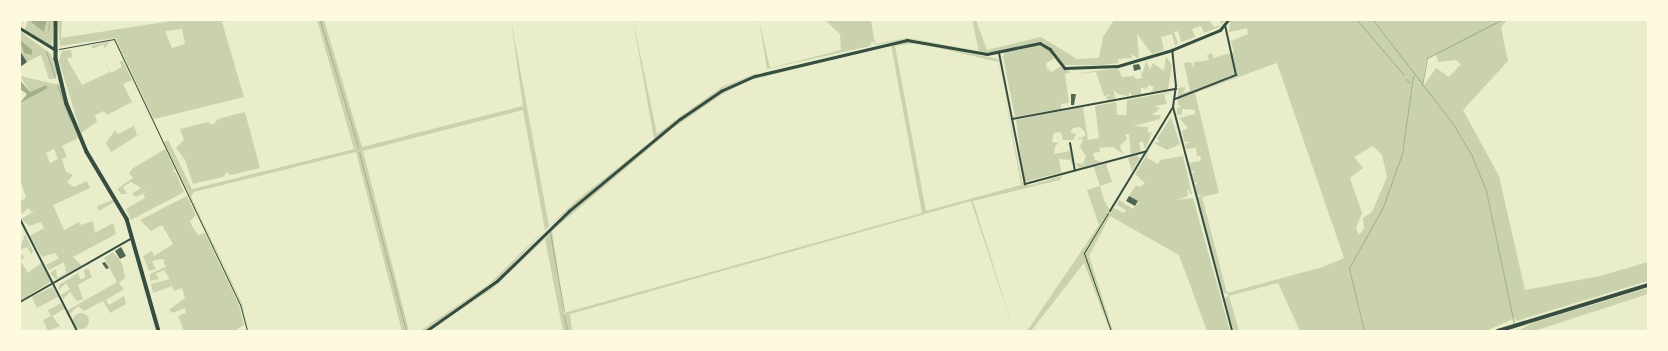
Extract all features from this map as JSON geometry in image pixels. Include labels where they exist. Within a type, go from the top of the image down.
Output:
[{"type":"main road","points":[[56,20],[56,50],[61,81],[76,128],[125,213],[159,331]]},
{"type":"main road","points":[[1498,331],[1648,285]]},
{"type":"street","points":[[426,331],[497,281],[569,211],[680,119],[735,84],[783,67],[907,40],[977,54],[999,53],[1042,44],[1050,49],[1059,65],[1071,69],[1124,65],[1172,50],[1225,25],[1228,20]]},
{"type":"street","points":[[1175,99],[1236,75],[1225,25]]},
{"type":"street","points":[[20,28],[56,50]]},
{"type":"street","points":[[1110,211],[1173,107],[1176,89],[1172,50]]},
{"type":"street","points":[[999,53],[1024,184],[1147,151]]},
{"type":"street","points":[[1012,119],[1176,89]]},
{"type":"street","points":[[1173,107],[1194,198],[1232,331]]},
{"type":"street","points":[[1070,144],[1075,171]]},
{"type":"street","points":[[20,219],[55,284],[77,331]]},
{"type":"street","points":[[20,302],[55,284],[133,237]]},
{"type":"path","points":[[56,50],[114,39],[240,304],[247,331]]},
{"type":"path","points":[[1110,211],[1084,253],[1111,331]]},
{"type":"shaded area","points":[[28,20],[33,20],[44,32],[47,20],[54,20],[52,44],[49,46],[25,30]]},
{"type":"shaded area","points":[[33,20],[47,20],[44,32],[31,22]]},
{"type":"shaded area","points":[[58,20],[62,20],[61,38],[178,20],[229,20],[222,22],[244,97],[154,119],[156,124],[115,38],[60,46]],"holes":[[[182,29],[185,44],[172,48],[165,31]]]},
{"type":"shaded area","points":[[317,20],[324,20],[362,147],[523,106],[511,20],[549,226],[577,200],[654,139],[633,20],[657,134],[722,87],[767,69],[724,88],[678,120],[548,227],[500,277],[424,331],[420,331],[489,284],[545,230],[523,110],[363,151],[409,331],[402,331],[356,152],[194,192],[191,197],[242,303],[248,331],[241,303],[164,142],[168,140],[192,189],[354,149]]},
{"type":"shaded area","points":[[759,20],[770,68],[841,50],[840,34],[825,20],[871,20],[875,44],[908,38],[979,51],[972,20],[976,20],[987,50],[1041,37],[1077,59],[1099,58],[1103,37],[1114,20],[1209,20],[1214,27],[1221,25],[1204,33],[1201,26],[1192,29],[1195,37],[1181,42],[1178,31],[1174,32],[1178,43],[1175,46],[1172,34],[1161,37],[1164,50],[1152,54],[1137,34],[1139,59],[1131,54],[1132,58],[1118,59],[1119,63],[1101,65],[1064,65],[1043,42],[990,53],[908,39],[875,45],[872,41],[870,46],[767,69]]},
{"type":"shaded area","points":[[1220,20],[1225,20],[1221,25]]},
{"type":"shaded area","points":[[1507,20],[1501,28],[1508,61],[1463,110],[1499,176],[1525,290],[1600,276],[1648,262],[1648,281],[1516,321],[1515,318],[1486,331],[1300,331],[1278,283],[1229,296],[1239,331],[1234,331],[1224,299],[1229,295],[1223,292],[1196,197],[1202,196],[1197,194],[1195,186],[1198,182],[1194,183],[1192,174],[1196,171],[1191,172],[1189,163],[1200,161],[1201,156],[1197,156],[1196,148],[1186,149],[1185,144],[1191,142],[1184,142],[1182,131],[1188,128],[1179,118],[1195,114],[1195,110],[1182,109],[1182,114],[1177,115],[1177,108],[1182,107],[1178,105],[1178,88],[1186,87],[1183,93],[1190,91],[1184,63],[1191,62],[1193,68],[1194,62],[1209,60],[1207,55],[1212,53],[1213,58],[1234,52],[1231,41],[1248,34],[1247,28],[1229,32],[1230,21]],"holes":[[[1436,54],[1438,62],[1456,60],[1461,64],[1449,77],[1436,68],[1422,88],[1426,60]],[[1277,63],[1344,258],[1323,267],[1227,293],[1202,197],[1219,193],[1195,93]],[[1373,146],[1382,155],[1387,177],[1372,212],[1363,218],[1364,229],[1359,235],[1356,228],[1362,213],[1350,178],[1363,168],[1354,157]]]},
{"type":"shaded area","points":[[20,31],[51,54],[57,73],[54,79],[49,79],[41,55],[27,62],[24,58],[20,51]]},
{"type":"shaded area","points":[[20,40],[32,50],[32,55],[24,53]]},
{"type":"shaded area","points":[[110,41],[105,48],[103,44],[93,49],[91,46]]},
{"type":"shaded area","points":[[907,41],[998,59],[999,62],[917,43],[895,46],[926,211],[1021,185],[1004,88],[1022,182],[1028,186],[1062,176],[1060,180],[973,201],[1014,331],[971,201],[570,314],[572,331],[563,331],[545,239],[492,289],[428,331],[489,289],[552,232],[564,313],[922,213],[891,45],[752,80],[770,72]]},
{"type":"shaded area","points":[[1033,45],[1043,45],[1051,52],[1054,59],[1046,63],[1047,71],[1048,68],[1051,72],[1060,67],[1071,72],[1065,74],[1069,103],[1061,104],[1061,109],[1015,117],[1003,57],[1005,52]]},
{"type":"shaded area","points":[[71,50],[72,57],[67,59],[82,85],[110,72],[99,50],[111,73],[122,67],[119,61],[123,61],[132,80],[123,84],[132,102],[107,115],[104,111],[95,115],[97,122],[81,133],[59,61],[62,51]]},
{"type":"shaded area","points":[[1166,56],[1172,66],[1168,89],[1151,92],[1154,87],[1149,85],[1146,89],[1141,87],[1141,94],[1132,96],[1130,92],[1128,96],[1118,94],[1114,90],[1115,99],[1107,100],[1106,97],[1111,94],[1104,96],[1096,72],[1073,74],[1118,68],[1122,77],[1134,76],[1136,79],[1142,78],[1139,64],[1142,75],[1146,61],[1150,70],[1153,63],[1164,71]]},
{"type":"shaded area","points":[[20,76],[59,85],[78,138],[62,146],[67,157],[62,159],[66,172],[73,175],[67,182],[74,187],[87,181],[90,188],[53,205],[64,230],[79,222],[81,225],[93,221],[95,233],[113,223],[116,234],[73,257],[82,266],[56,280],[50,273],[56,269],[57,278],[66,273],[64,262],[49,270],[46,265],[59,258],[55,253],[42,257],[30,236],[44,228],[41,222],[29,226],[21,219],[36,210],[31,212],[29,208],[20,215],[20,202],[26,197],[20,180],[20,103],[48,88],[46,85],[30,92]],"holes":[[[54,149],[58,159],[50,163],[46,153]]]},
{"type":"shaded area","points":[[20,80],[30,92],[46,85],[48,88],[20,103],[27,94],[20,89]]},
{"type":"shaded area","points":[[748,81],[722,94],[672,129],[555,228],[575,207],[678,122],[721,93]]},
{"type":"shaded area","points":[[1171,92],[1164,95],[1167,104],[1154,106],[1160,108],[1152,115],[1161,115],[1160,119],[1133,126],[1148,127],[1148,133],[1152,132],[1145,150],[1143,141],[1139,143],[1141,151],[1131,154],[1129,134],[1125,134],[1127,139],[1120,146],[1123,154],[1113,147],[1099,148],[1100,152],[1093,153],[1095,160],[1102,162],[1079,168],[1075,163],[1083,164],[1086,156],[1080,147],[1083,139],[1076,140],[1085,136],[1085,132],[1080,127],[1073,128],[1070,132],[1076,134],[1073,140],[1063,140],[1061,132],[1054,133],[1052,142],[1059,143],[1055,146],[1054,154],[1070,151],[1073,166],[1070,160],[1059,159],[1061,172],[1067,171],[1024,182],[1016,120],[1083,107],[1088,140],[1099,138],[1095,106],[1116,102],[1117,115],[1126,115],[1127,100]]},
{"type":"shaded area","points":[[245,112],[260,168],[230,175],[227,172],[223,177],[193,184],[185,160],[176,148],[184,140],[180,129],[208,122],[213,125],[218,119]]},
{"type":"shaded area","points":[[1171,117],[1180,144],[1167,150],[1154,143],[1160,142],[1157,139]]},
{"type":"shaded area","points":[[154,125],[111,152],[106,143],[115,130],[118,134],[134,126],[137,135]]},
{"type":"shaded area","points":[[165,149],[175,170],[172,171],[176,173],[184,192],[131,220],[126,209],[145,198],[143,194],[149,190],[136,197],[132,194],[141,188],[131,182],[123,187],[127,194],[121,194],[117,189],[133,178],[129,173],[132,169]]},
{"type":"shaded area","points":[[1148,153],[1147,158],[1158,164],[1160,160],[1183,156],[1192,194],[1190,194],[1189,190],[1187,190],[1188,196],[1177,200],[1193,198],[1230,331],[1207,331],[1179,255],[1110,216],[1089,256],[1113,331],[1110,331],[1084,263],[1031,331],[1027,331],[1099,225],[1087,190],[1100,186],[1104,200],[1111,212],[1114,208],[1124,213],[1126,210],[1117,205],[1119,200],[1133,209],[1139,202],[1129,196],[1136,185],[1140,187],[1145,183],[1135,174]]},
{"type":"shaded area","points":[[1137,155],[1140,158],[1132,171],[1128,158]]},
{"type":"shaded area","points":[[1106,164],[1112,182],[1100,186],[1094,167]]},
{"type":"shaded area","points":[[187,196],[196,215],[190,221],[192,226],[198,235],[205,233],[239,305],[244,325],[236,330],[184,331],[178,316],[186,313],[185,308],[173,313],[169,310],[185,298],[182,288],[174,291],[172,286],[153,293],[151,284],[170,279],[164,270],[156,274],[159,279],[150,281],[150,274],[167,266],[164,265],[164,259],[155,260],[152,262],[156,269],[149,271],[143,256],[152,251],[154,256],[173,244],[162,225],[151,231],[140,220]]},
{"type":"shaded area","points":[[113,200],[114,202],[99,211],[97,206]]},
{"type":"shaded area","points":[[25,234],[33,251],[31,254],[27,247],[20,250]]},
{"type":"shaded area","points":[[20,251],[24,258],[20,260]]},
{"type":"shaded area","points":[[113,252],[122,263],[125,278],[119,283],[124,289],[106,300],[109,305],[124,296],[126,304],[110,313],[103,301],[84,311],[78,306],[70,314],[68,310],[117,282],[104,258]]},
{"type":"shaded area","points":[[20,260],[28,273],[41,263],[52,281],[20,301]]},
{"type":"shaded area","points":[[88,268],[92,277],[78,285],[83,299],[77,301],[70,292],[63,299],[61,295],[70,289],[66,283],[59,290],[59,285],[78,273],[80,279],[85,278],[84,270]]},
{"type":"shaded area","points":[[52,287],[58,297],[37,308],[32,297]]},
{"type":"shaded area","points":[[1648,288],[1648,294],[1534,331],[1518,331],[1532,323]]},
{"type":"shaded area","points":[[61,303],[64,309],[52,316],[60,326],[48,331],[43,320],[51,316],[48,310]]},
{"type":"shaded area","points":[[81,313],[88,318],[89,321],[84,328],[81,329],[74,324],[73,321],[78,314]]},
{"type":"building","points":[[20,51],[27,62],[20,67]]},
{"type":"building","points":[[1139,64],[1141,69],[1134,71],[1133,65]]},
{"type":"building","points":[[1071,94],[1076,94],[1074,105],[1071,105]]},
{"type":"building","points":[[1129,196],[1138,201],[1135,206],[1126,201]]},
{"type":"building","points":[[121,247],[126,256],[120,259],[115,251]]},
{"type":"building","points":[[105,262],[109,268],[106,269],[102,263]]},
{"type":"waterway","points":[[48,30],[50,20]]},
{"type":"waterway","points":[[320,20],[358,147]]},
{"type":"waterway","points":[[1357,20],[1404,75]]},
{"type":"waterway","points":[[1373,20],[1453,124],[1472,156],[1486,191],[1514,324]]},
{"type":"waterway","points":[[1422,86],[1427,58],[1501,20]]},
{"type":"waterway","points":[[46,51],[55,77]]},
{"type":"waterway","points":[[1364,331],[1349,268],[1383,207],[1402,154],[1413,76]]},
{"type":"waterway","points":[[1406,79],[1410,83]]},
{"type":"waterway","points":[[57,84],[70,120]]},
{"type":"waterway","points":[[359,152],[406,331]]},
{"type":"waterway","points":[[550,232],[564,311]]},
{"type":"waterway","points":[[564,315],[567,331]]}]
